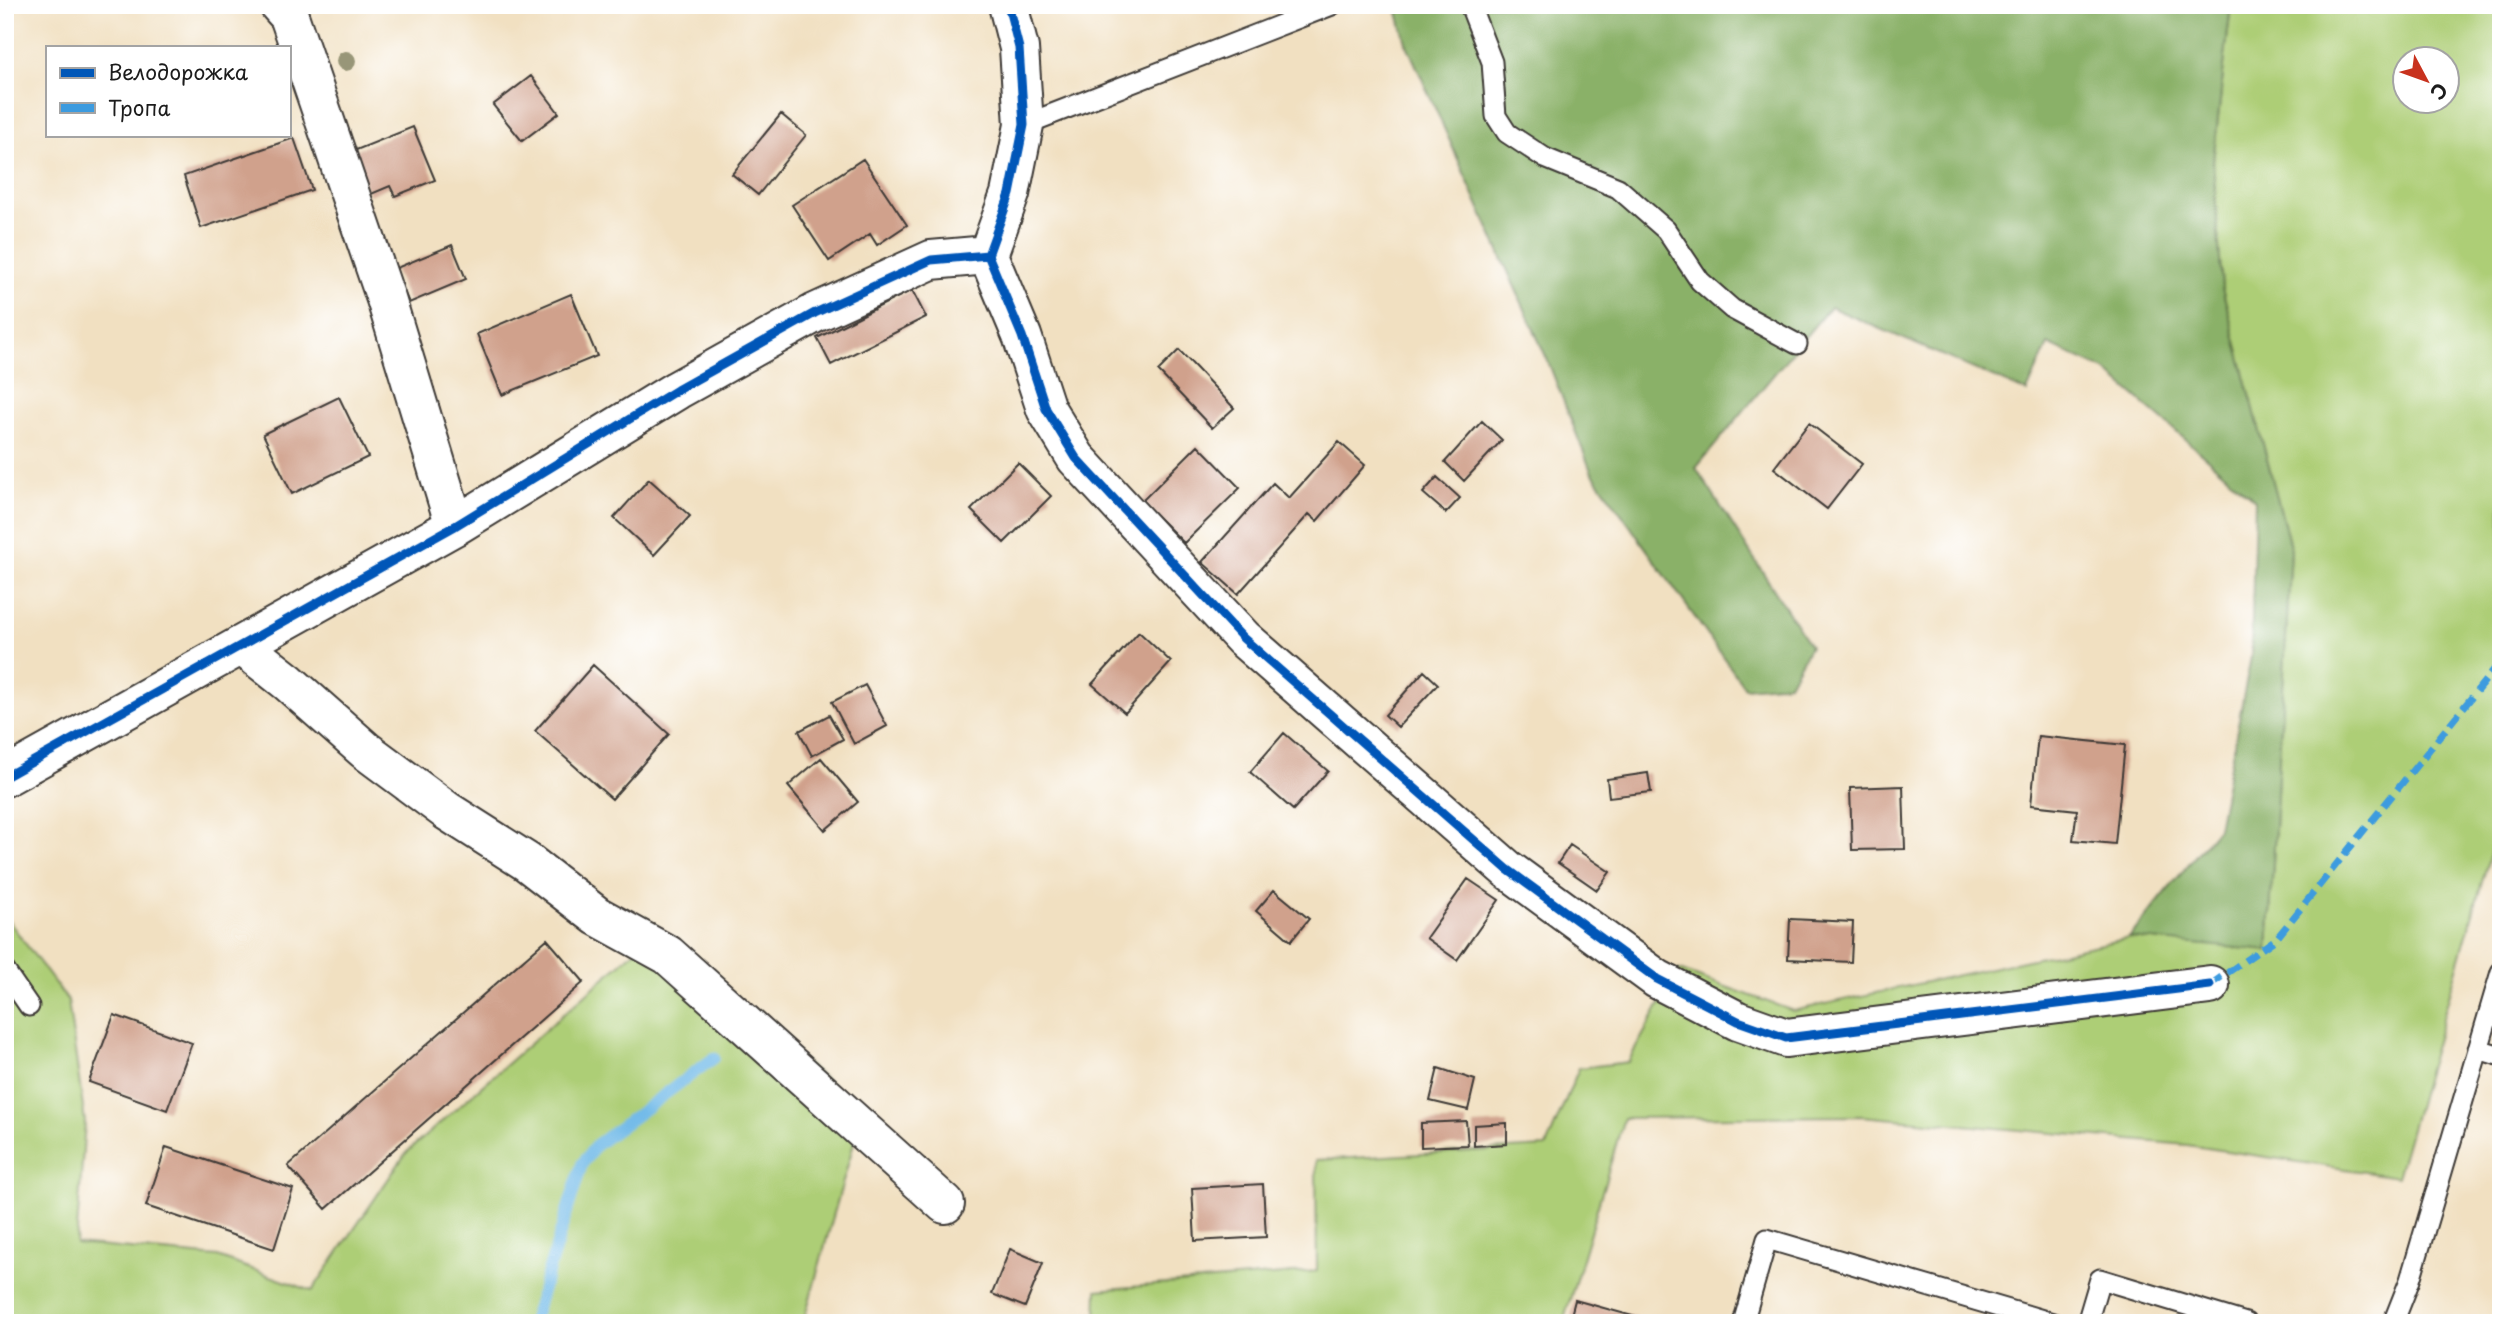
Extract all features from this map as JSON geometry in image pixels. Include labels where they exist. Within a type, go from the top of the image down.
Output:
[{"type":"street","points":[[279,5],[289,16],[386,299],[455,526]]},
{"type":"street","points":[[1008,5],[1019,48],[1024,125],[1010,194],[988,255],[1022,336],[1046,409],[1076,458],[1243,638],[1507,869],[1657,979],[1738,1021],[1786,1038],[2210,985]]},
{"type":"street","points":[[5,777],[455,526],[677,390],[816,313],[931,260],[988,255]]},
{"type":"street","points":[[241,645],[288,682],[365,750],[447,811],[527,862],[597,916],[668,955],[945,1204]]},
{"type":"lane","points":[[1024,125],[1332,5]]},
{"type":"lane","points":[[1470,5],[1492,62],[1496,116],[1507,133],[1545,158],[1618,188],[1666,230],[1700,281],[1732,309],[1797,344]]},
{"type":"lane","points":[[5,971],[29,1006]]},
{"type":"lane","points":[[2393,1323],[2410,1280],[2501,972]]},
{"type":"lane","points":[[2478,1049],[2501,1056]]},
{"type":"lane","points":[[1743,1323],[1767,1239],[2053,1323]]},
{"type":"lane","points":[[2087,1323],[2100,1279],[2246,1323]]},
{"type":"green space","points":[[1396,5],[2231,5],[2213,162],[2222,288],[2291,550],[2268,951],[2129,938],[2218,828],[2251,657],[2255,500],[2105,370],[2048,344],[2027,392],[1830,307],[1696,468],[1810,646],[1789,684],[1745,688],[1591,471],[1547,359],[1406,43]]},
{"type":"green space","points":[[2231,5],[2501,5],[2501,816],[2397,1177],[2187,1145],[1861,1116],[1624,1118],[1563,1323],[1096,1323],[1097,1290],[1317,1271],[1316,1160],[1546,1147],[1579,1068],[1628,1062],[1679,970],[1793,1011],[2129,938],[2268,950],[2291,551],[2222,288],[2213,162]]},
{"type":"green space","points":[[5,916],[68,1001],[85,1122],[76,1244],[218,1257],[312,1291],[406,1153],[654,934],[863,1111],[803,1323],[5,1323]]},
{"type":"building","points":[[531,76],[559,113],[522,141],[493,105]]},
{"type":"building","points":[[781,114],[806,135],[758,195],[732,174]]},
{"type":"building","points":[[413,127],[435,180],[395,196],[390,186],[369,195],[351,152]]},
{"type":"building","points":[[294,138],[312,190],[201,228],[184,176]]},
{"type":"building","points":[[863,159],[907,225],[877,245],[870,234],[829,261],[792,205]]},
{"type":"building","points":[[452,245],[466,279],[409,303],[394,269]]},
{"type":"building","points":[[912,290],[926,317],[831,365],[817,338]]},
{"type":"building","points":[[571,294],[597,356],[502,395],[477,334]]},
{"type":"building","points":[[1179,350],[1234,408],[1212,428],[1158,371]]},
{"type":"building","points":[[339,397],[368,457],[292,494],[263,434]]},
{"type":"building","points":[[1482,421],[1502,440],[1464,481],[1445,462]]},
{"type":"building","points":[[1809,423],[1862,464],[1827,509],[1774,468]]},
{"type":"building","points":[[1339,442],[1365,465],[1317,521],[1309,514],[1238,594],[1202,562],[1273,483],[1289,498]]},
{"type":"building","points":[[1198,445],[1240,488],[1184,543],[1142,501]]},
{"type":"building","points":[[1018,463],[1051,496],[1004,543],[971,510]]},
{"type":"building","points":[[1437,477],[1460,498],[1446,513],[1423,493]]},
{"type":"building","points":[[649,479],[690,516],[654,555],[614,518]]},
{"type":"building","points":[[1139,632],[1171,662],[1125,713],[1092,684]]},
{"type":"building","points":[[593,665],[669,734],[612,799],[535,731]]},
{"type":"building","points":[[1424,671],[1438,684],[1398,727],[1385,715]]},
{"type":"building","points":[[865,685],[887,726],[854,744],[832,702]]},
{"type":"building","points":[[829,715],[843,739],[812,756],[799,731]]},
{"type":"building","points":[[1284,733],[1328,771],[1293,810],[1250,772]]},
{"type":"building","points":[[2038,736],[2125,745],[2115,844],[2073,840],[2077,810],[2031,805]]},
{"type":"building","points":[[821,758],[858,802],[825,830],[788,786]]},
{"type":"building","points":[[1648,773],[1651,792],[1609,797],[1607,779]]},
{"type":"building","points":[[1903,786],[1905,849],[1852,850],[1850,788]]},
{"type":"building","points":[[1570,845],[1610,872],[1597,890],[1558,863]]},
{"type":"building","points":[[1468,879],[1499,900],[1457,960],[1426,938]]},
{"type":"building","points":[[1274,890],[1309,919],[1291,941],[1256,911]]},
{"type":"building","points":[[1790,919],[1853,922],[1851,962],[1788,959]]},
{"type":"building","points":[[547,939],[584,982],[326,1209],[288,1166]]},
{"type":"building","points":[[114,1015],[192,1043],[167,1110],[89,1082]]},
{"type":"building","points":[[1438,1068],[1475,1080],[1468,1110],[1430,1101]]},
{"type":"building","points":[[1466,1121],[1468,1145],[1421,1147],[1421,1123]]},
{"type":"building","points":[[1507,1123],[1507,1144],[1474,1146],[1474,1125]]},
{"type":"building","points":[[166,1147],[293,1189],[274,1249],[146,1206]]},
{"type":"building","points":[[1263,1184],[1266,1237],[1195,1241],[1192,1188]]},
{"type":"building","points":[[1010,1249],[1043,1263],[1025,1307],[992,1294]]},
{"type":"building","points":[[1575,1300],[1654,1322],[1654,1323],[1569,1323]]},
{"type":"waterway","points":[[532,1323],[582,1164],[596,1145],[714,1058]]},
{"type":"marked path","points":[[2210,985],[2276,939],[2501,661]]},
{"type":"cycle path","points":[[1008,5],[1019,48],[1024,125],[1010,194],[988,255],[1022,336],[1046,409],[1076,458],[1243,638],[1507,869],[1657,979],[1738,1021],[1786,1038],[2210,985]]},
{"type":"cycle path","points":[[5,777],[455,526],[677,390],[815,313],[931,260],[988,255]]}]
